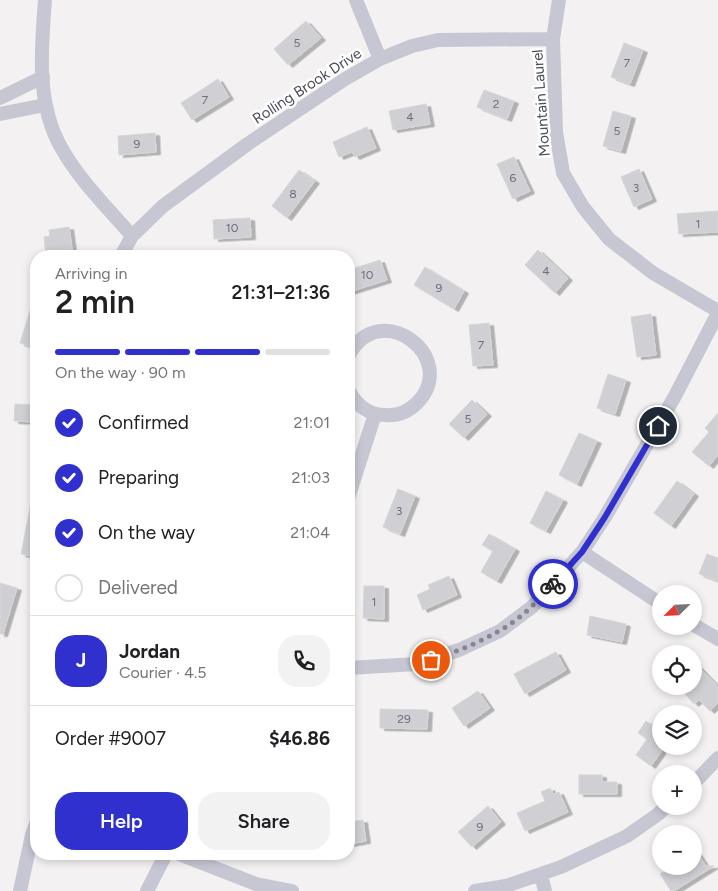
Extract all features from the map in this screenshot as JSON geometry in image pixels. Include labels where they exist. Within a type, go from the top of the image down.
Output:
[{"type":"street","points":[[45,0],[41,45],[45,105],[61,148],[78,172],[132,236]]},
{"type":"street","points":[[356,0],[380,59]]},
{"type":"street","name":"Mountain Laurel","points":[[559,0],[553,40],[556,132],[563,173],[583,207],[609,239],[653,273],[718,312]]},
{"type":"street","name":"Rolling Brook Drive","points":[[124,250],[132,236],[163,206],[208,172],[345,79],[380,59],[412,46],[438,40],[553,40]]},
{"type":"street","points":[[0,98],[43,77]]},
{"type":"street","points":[[0,114],[45,105]]},
{"type":"street","points":[[355,668],[416,664],[459,650],[500,631],[532,607],[582,552],[605,517],[676,396],[718,312]]},
{"type":"street","points":[[355,347],[366,336],[382,331],[399,332],[419,346],[424,353],[429,369],[429,377],[420,400],[414,406],[399,414],[383,416],[375,414],[360,406],[355,399]]},
{"type":"street","points":[[355,476],[375,414]]},
{"type":"street","points":[[582,552],[652,598]]},
{"type":"street","points":[[702,630],[718,639]]},
{"type":"street","points":[[702,775],[718,758]]},
{"type":"street","points":[[475,891],[506,886],[541,875],[626,836],[658,815]]},
{"type":"street","points":[[20,891],[30,844]]},
{"type":"street","points":[[147,891],[163,860]]},
{"type":"street","points":[[194,860],[256,884],[292,891]]},
{"type":"street","points":[[541,875],[545,891]]},
{"type":"building","points":[[306,21],[321,38],[288,65],[274,49]]},
{"type":"building","points":[[624,43],[643,50],[630,84],[611,77]]},
{"type":"building","points":[[218,79],[229,97],[192,120],[181,103]]},
{"type":"building","points":[[484,90],[514,101],[507,119],[477,107]]},
{"type":"building","points":[[426,104],[430,124],[393,130],[389,111]]},
{"type":"building","points":[[613,111],[631,116],[621,151],[603,146]]},
{"type":"building","points":[[367,127],[376,148],[355,157],[352,152],[339,157],[333,142]]},
{"type":"building","points":[[155,133],[156,152],[119,155],[118,136]]},
{"type":"building","points":[[514,157],[530,191],[513,199],[497,164]]},
{"type":"building","points":[[639,169],[652,199],[634,207],[621,177]]},
{"type":"building","points":[[299,170],[315,181],[287,218],[272,206]]},
{"type":"building","points":[[718,211],[718,232],[679,234],[677,214]]},
{"type":"building","points":[[250,218],[251,237],[214,239],[213,220]]},
{"type":"building","points":[[69,227],[72,250],[45,250],[44,237],[50,236],[49,230]]},
{"type":"building","points":[[538,250],[568,278],[555,293],[525,265]]},
{"type":"building","points":[[380,260],[387,280],[355,290],[355,268]]},
{"type":"building","points":[[425,267],[464,291],[454,309],[414,285]]},
{"type":"building","points":[[30,311],[30,346],[20,343]]},
{"type":"building","points":[[651,314],[656,355],[637,357],[631,317]]},
{"type":"building","points":[[489,323],[493,365],[473,366],[469,325]]},
{"type":"building","points":[[608,374],[626,380],[615,414],[597,408]]},
{"type":"building","points":[[472,400],[487,414],[464,438],[449,424]]},
{"type":"building","points":[[15,404],[30,405],[30,422],[14,421]]},
{"type":"building","points":[[718,413],[718,455],[709,466],[692,452],[709,432],[705,428]]},
{"type":"building","points":[[579,433],[597,441],[577,484],[559,475]]},
{"type":"building","points":[[677,481],[694,494],[671,526],[654,513]]},
{"type":"building","points":[[398,489],[415,496],[400,534],[383,527]]},
{"type":"building","points":[[546,491],[563,500],[546,531],[530,523]]},
{"type":"building","points":[[30,508],[30,556],[21,554]]},
{"type":"building","points":[[489,534],[515,549],[497,581],[481,572],[493,551],[482,545]]},
{"type":"building","points":[[707,554],[718,558],[718,581],[699,574]]},
{"type":"building","points":[[449,576],[457,595],[423,610],[417,595],[430,589],[428,585]]},
{"type":"building","points":[[0,583],[17,588],[3,634],[0,634]]},
{"type":"building","points":[[364,586],[384,586],[384,619],[363,618]]},
{"type":"building","points":[[590,616],[626,624],[622,642],[587,635]]},
{"type":"building","points":[[556,652],[566,670],[525,694],[514,674]]},
{"type":"building","points":[[702,670],[718,687],[718,703],[710,711],[699,700],[694,704],[686,695],[702,695]]},
{"type":"building","points":[[478,691],[490,708],[464,726],[452,708]]},
{"type":"building","points":[[380,709],[428,710],[427,729],[380,728]]},
{"type":"building","points":[[646,721],[652,725],[652,755],[659,755],[651,766],[636,755],[647,739],[638,733]]},
{"type":"building","points":[[579,775],[602,775],[602,782],[617,782],[617,794],[579,794]]},
{"type":"building","points":[[550,788],[553,794],[559,792],[568,812],[525,831],[517,813],[545,801],[541,792]]},
{"type":"building","points":[[488,806],[501,822],[472,847],[458,832]]},
{"type":"building","points":[[363,820],[366,841],[355,843],[355,821]]},
{"type":"building","points":[[702,860],[706,866],[714,866],[702,874]]},
{"type":"building","points":[[661,875],[700,875],[674,891],[671,891]]},
{"type":"way so far","points":[[431,660],[459,650],[500,631],[532,607],[553,584]]},
{"type":"route","points":[[553,584],[582,552],[605,517],[658,426]]}]
